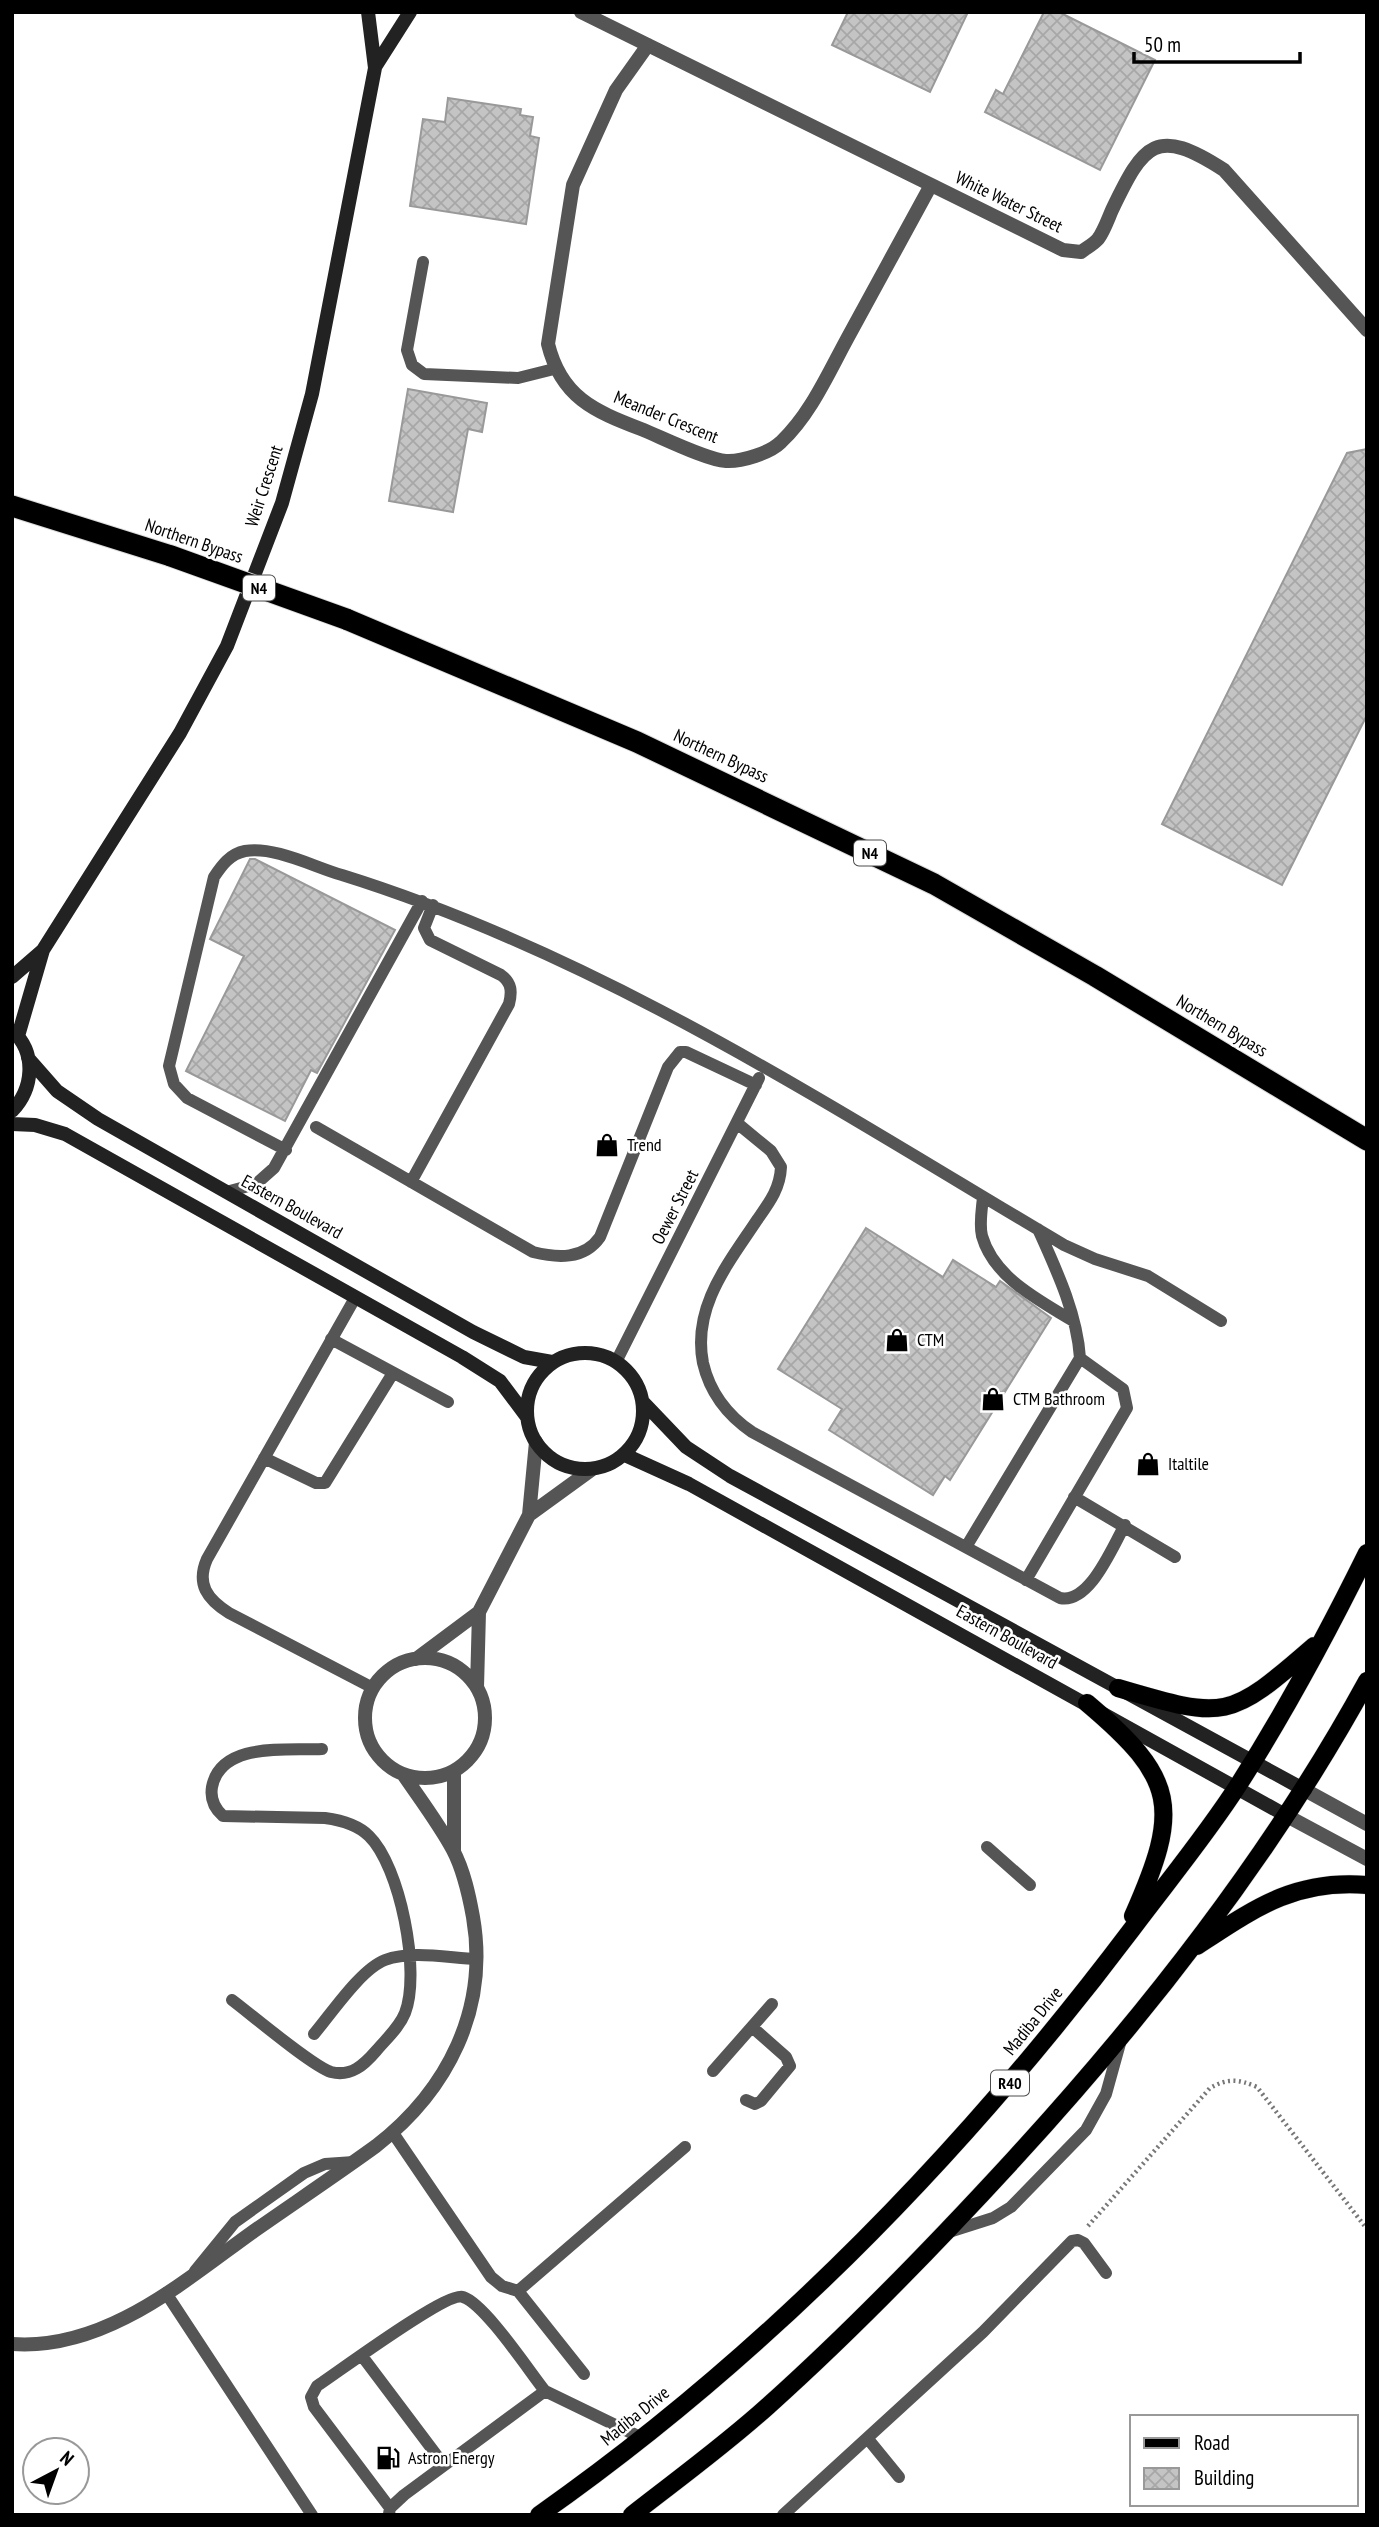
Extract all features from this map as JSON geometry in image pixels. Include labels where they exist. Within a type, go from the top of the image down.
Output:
[{"type":"highway","name":"Northern Bypass","points":[[12,506],[171,556],[346,620],[637,742],[934,884],[1095,976],[1367,1140]]},
{"type":"main road","name":"Madiba Drive","points":[[538,2515],[642,2438],[818,2285],[950,2152],[1011,2082],[1120,1945],[1236,1788],[1325,1637],[1367,1553]]},
{"type":"main road","points":[[1118,1688],[1197,1710],[1228,1708],[1263,1689],[1325,1637]]},
{"type":"main road","points":[[632,2515],[767,2407],[901,2281],[1091,2075],[1188,1952],[1287,1816],[1305,1790],[1367,1681]]},
{"type":"main road","points":[[1087,1703],[1137,1747],[1154,1772],[1163,1800],[1163,1836],[1120,1945]]},
{"type":"main road","points":[[1188,1952],[1261,1906],[1287,1893],[1339,1883],[1367,1885]]},
{"type":"street","points":[[368,12],[375,68]]},
{"type":"street","points":[[375,68],[411,12]]},
{"type":"street","name":"White Water Street","points":[[581,12],[1063,250],[1081,253],[1098,239],[1130,172],[1143,154],[1156,146],[1177,146],[1197,153],[1224,170],[1367,330]]},
{"type":"street","points":[[554,369],[548,344],[573,185],[615,90],[648,44]]},
{"type":"street","name":"Weir Crescent","points":[[43,950],[180,733],[227,646],[282,503],[312,394],[375,68]]},
{"type":"street","name":"Meander Crescent","points":[[554,369],[583,401],[612,418],[725,461],[751,457],[779,444],[800,420],[828,373],[932,185]]},
{"type":"street","points":[[12,977],[43,950]]},
{"type":"street","points":[[15,1034],[43,950]]},
{"type":"street","name":"Eastern Boulevard","points":[[15,1034],[29,1059],[45,1079],[73,1105],[473,1332],[524,1357],[552,1362],[568,1355],[584,1353],[616,1362],[634,1379],[643,1402],[686,1447],[730,1476],[1367,1824]]},
{"type":"street","points":[[12,1111],[27,1090],[29,1059]]},
{"type":"street","points":[[12,1124],[35,1125],[65,1134],[486,1371],[508,1389],[527,1416],[536,1442],[530,1515],[479,1612],[416,1659],[390,1669],[373,1688],[366,1701],[364,1721],[369,1741],[380,1758],[403,1774],[415,1778],[435,1778],[454,1772],[469,1760],[480,1744],[485,1725],[484,1705],[477,1687],[464,1672],[447,1662],[416,1659]]},
{"type":"street","points":[[527,1416],[532,1386],[552,1362]]},
{"type":"street","points":[[536,1442],[555,1462],[572,1469],[591,1470],[609,1465],[625,1455],[637,1440],[643,1421],[643,1402]]},
{"type":"street","name":"Eastern Boulevard","points":[[625,1455],[689,1484],[1367,1859]]},
{"type":"street","points":[[530,1515],[591,1470]]},
{"type":"street","points":[[477,1687],[479,1612]]},
{"type":"street","points":[[454,1772],[454,1852]]},
{"type":"street","points":[[12,2344],[65,2339],[89,2333],[130,2315],[191,2276],[354,2162],[393,2133],[425,2101],[455,2054],[473,2001],[478,1943],[468,1891],[454,1852],[403,1774]]},
{"type":"lane","points":[[424,262],[407,350],[412,365],[424,374],[518,378],[554,369]]},
{"type":"lane","points":[[286,1150],[187,1098],[170,1076],[174,1033],[214,877],[233,855],[251,851],[268,852],[428,903],[500,932],[647,1001],[1038,1229],[1095,1259],[1148,1276],[1221,1321]]},
{"type":"lane","points":[[226,1192],[256,1184],[274,1168],[428,903]]},
{"type":"lane","points":[[411,1182],[509,1003],[512,992],[509,983],[501,975],[429,940],[424,928],[428,903]]},
{"type":"lane","points":[[316,1128],[533,1252],[557,1257],[572,1255],[595,1244],[600,1237],[668,1067],[675,1057],[686,1052],[756,1085]]},
{"type":"lane","name":"Oewer Street","points":[[616,1362],[764,1067]]},
{"type":"lane","points":[[737,1123],[760,1140],[777,1158],[781,1167],[780,1181],[720,1276],[708,1302],[702,1329],[705,1373],[718,1400],[741,1424],[1060,1598],[1078,1595],[1089,1587],[1125,1525]]},
{"type":"lane","points":[[983,1197],[982,1234],[998,1266],[1023,1289],[1073,1321]]},
{"type":"lane","points":[[966,1547],[1080,1358],[1073,1321],[1038,1229]]},
{"type":"lane","points":[[355,1297],[207,1559],[202,1574],[204,1589],[218,1606],[373,1688]]},
{"type":"lane","points":[[331,1339],[448,1402]]},
{"type":"lane","points":[[1026,1580],[1127,1408],[1128,1401],[1117,1383],[1080,1358]]},
{"type":"lane","points":[[264,1458],[316,1483],[325,1483],[393,1373]]},
{"type":"lane","points":[[1074,1497],[1175,1557]]},
{"type":"lane","points":[[232,2000],[330,2072],[349,2072],[369,2060],[404,2014],[409,1998],[410,1956],[390,1868],[367,1834],[339,1820],[325,1818],[223,1815],[211,1800],[212,1787],[219,1769],[233,1757],[323,1749]]},
{"type":"lane","points":[[987,1847],[1030,1885]]},
{"type":"lane","points":[[314,2034],[369,1970],[386,1959],[410,1956],[477,1959]]},
{"type":"lane","points":[[713,2071],[772,2004]]},
{"type":"lane","points":[[746,2100],[755,2104],[761,2101],[790,2066],[786,2057],[752,2027]]},
{"type":"lane","points":[[946,2233],[993,2218],[1011,2207],[1086,2130],[1105,2094],[1122,2036]]},
{"type":"lane","points":[[393,2133],[491,2277],[508,2289],[518,2291],[584,2374]]},
{"type":"lane","points":[[518,2291],[685,2147]]},
{"type":"lane","points":[[783,2515],[983,2332],[1076,2240],[1084,2242],[1106,2273]]},
{"type":"lane","points":[[166,2293],[312,2515]]},
{"type":"lane","points":[[545,2391],[444,2465],[389,2511],[311,2399],[317,2386],[448,2298],[462,2296],[479,2308],[545,2391],[642,2438]]},
{"type":"lane","points":[[362,2356],[444,2465]]},
{"type":"lane","points":[[868,2439],[899,2477]]},
{"type":"path","points":[[1076,2240],[1210,2088],[1224,2080],[1237,2079],[1257,2087],[1367,2229]]},
{"type":"building","points":[[848,12],[968,12],[930,92],[832,45]]},
{"type":"building","points":[[1044,12],[1059,12],[1155,60],[1100,170],[985,112],[996,90],[1003,94]]},
{"type":"building","points":[[448,98],[521,109],[520,115],[533,117],[530,136],[539,138],[526,224],[410,206],[423,119],[445,122]]},
{"type":"building","points":[[408,389],[487,403],[482,432],[468,429],[453,512],[389,501]]},
{"type":"building","points":[[1367,449],[1367,715],[1282,885],[1162,824],[1347,453]]},
{"type":"building","points":[[250,859],[255,859],[395,930],[317,1073],[311,1070],[285,1121],[186,1071],[244,956],[210,939]]},
{"type":"building","points":[[866,1228],[943,1277],[953,1260],[996,1287],[1000,1281],[1051,1318],[950,1480],[945,1476],[933,1495],[829,1430],[842,1409],[778,1369]]},
{"type":"place","name":"Trend","points":[[607,1145]]},
{"type":"place","name":"CTM","points":[[897,1340]]},
{"type":"place","name":"CTM Bathroom","points":[[993,1399]]},
{"type":"place","name":"Italtile","points":[[1148,1464]]},
{"type":"place","name":"Astron Energy","points":[[388,2458]]}]
